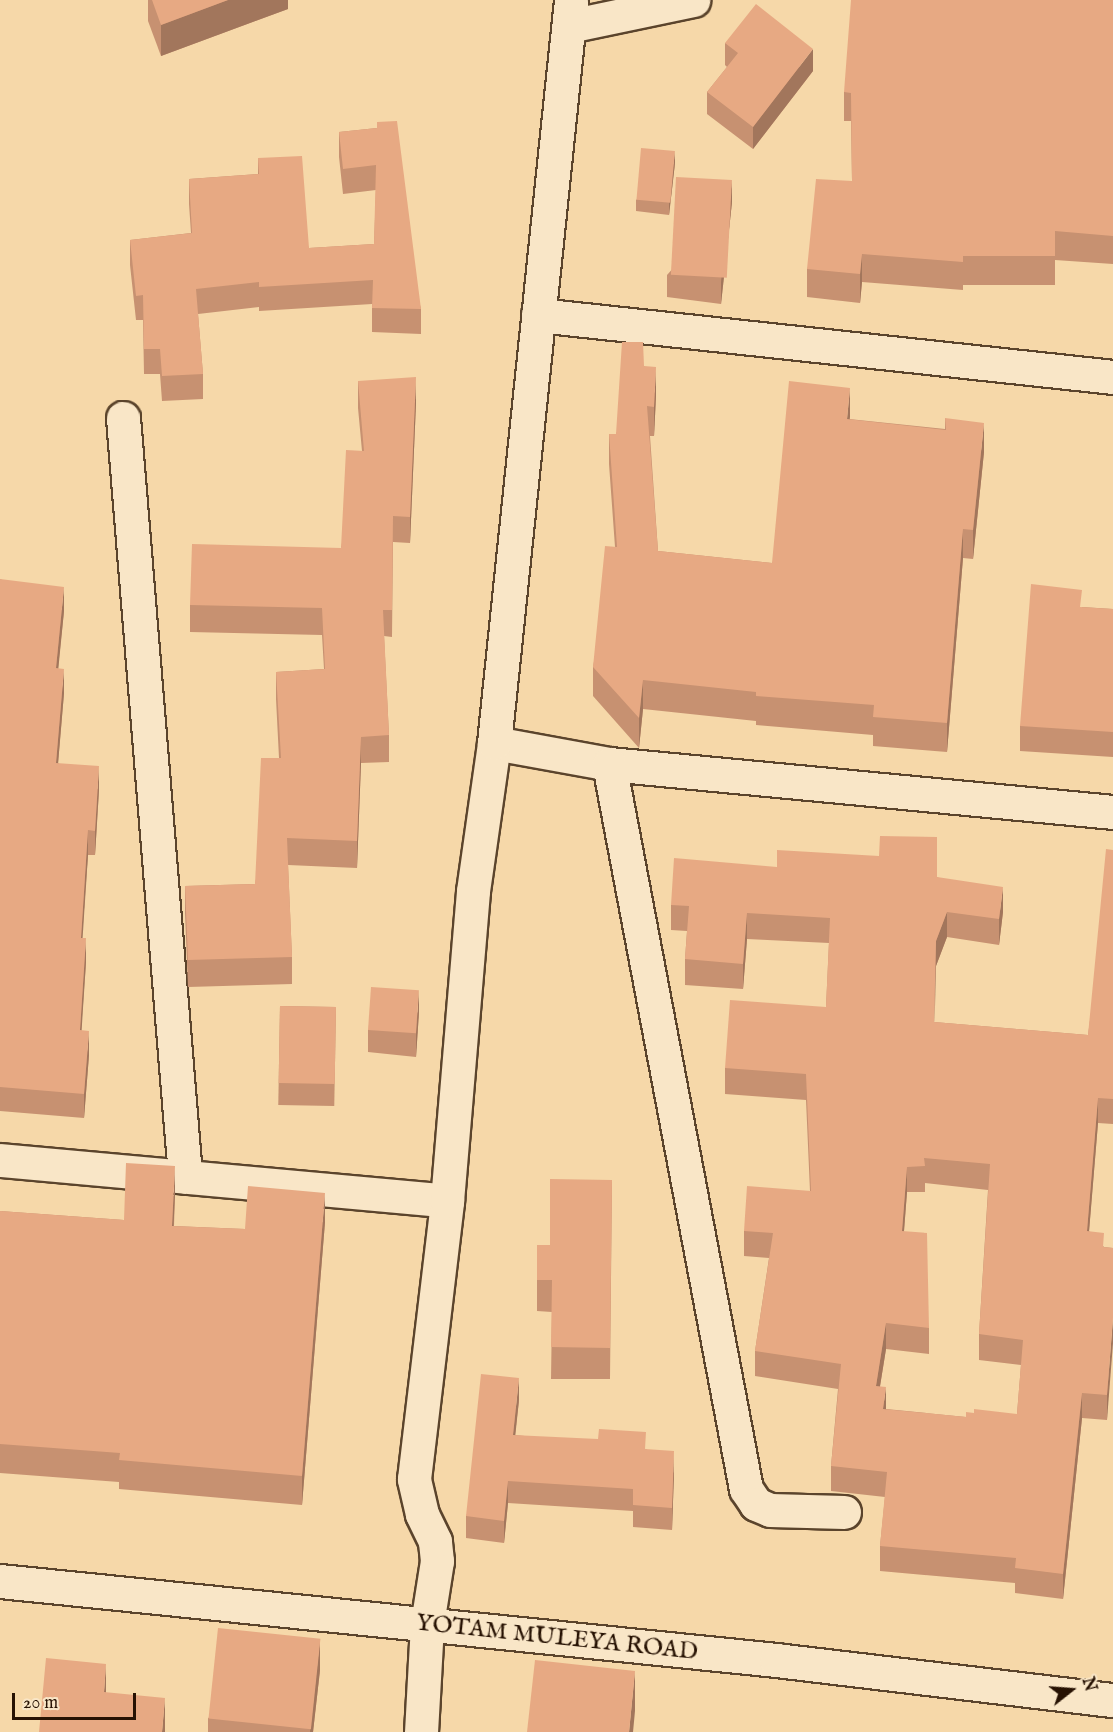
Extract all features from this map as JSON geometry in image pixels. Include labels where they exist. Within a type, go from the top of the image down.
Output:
[{"type":"street","points":[[421,1732],[427,1624],[437,1561],[435,1541],[422,1514],[414,1479],[447,1201],[473,891],[494,744],[570,13],[693,0]]},
{"type":"street","points":[[538,315],[1113,377]]},
{"type":"street","points":[[123,418],[185,1176]]},
{"type":"street","points":[[494,744],[609,764],[1113,812]]},
{"type":"street","points":[[609,764],[746,1489],[756,1504],[770,1510],[844,1512]]},
{"type":"street","points":[[0,1160],[447,1201]]},
{"type":"street","name":"YOTAM MULEYA ROAD","points":[[0,1581],[427,1624],[1113,1700]]},
{"type":"building","points":[[152,0],[228,0],[161,25]]},
{"type":"building","points":[[851,0],[1113,0],[1113,236],[1055,231],[1055,256],[963,256],[963,262],[862,254],[860,274],[807,269],[816,179],[852,181],[851,93],[844,92]]},
{"type":"building","points":[[756,4],[813,49],[753,127],[707,92],[738,53],[725,43]]},
{"type":"building","points":[[397,121],[421,309],[372,308],[373,280],[259,287],[259,282],[196,289],[203,374],[162,376],[160,349],[144,349],[143,295],[136,296],[130,240],[192,233],[189,179],[259,174],[258,158],[302,156],[309,248],[374,244],[376,165],[343,169],[339,132],[377,128],[377,122]]},
{"type":"building","points":[[641,148],[675,151],[670,203],[636,200]]},
{"type":"building","points":[[676,177],[732,180],[727,278],[671,275]]},
{"type":"building","points":[[622,342],[643,342],[644,366],[656,367],[654,407],[647,406],[658,551],[772,563],[789,381],[850,388],[847,419],[946,430],[945,418],[984,423],[973,530],[963,529],[947,723],[873,717],[874,705],[756,696],[756,692],[643,680],[639,718],[593,667],[605,546],[617,547],[609,434],[616,434]]},
{"type":"building","points":[[416,377],[410,517],[393,516],[392,610],[383,610],[389,735],[361,737],[357,841],[287,838],[292,957],[188,960],[185,886],[255,884],[261,758],[281,758],[276,672],[325,669],[322,608],[190,605],[192,544],[341,548],[346,450],[364,451],[358,381]]},
{"type":"building","points":[[0,579],[64,587],[56,668],[64,669],[56,763],[99,766],[95,831],[88,830],[81,938],[86,938],[80,1030],[89,1031],[84,1094],[0,1087]]},
{"type":"building","points":[[1031,584],[1082,590],[1080,607],[1113,609],[1113,732],[1020,726]]},
{"type":"building","points":[[880,836],[937,837],[937,877],[1003,887],[999,919],[947,912],[936,941],[934,1022],[1088,1035],[1106,849],[1113,850],[1113,1099],[1098,1098],[1087,1231],[1104,1233],[1103,1247],[1113,1248],[1113,1318],[1107,1395],[1082,1393],[1063,1574],[1015,1568],[1016,1558],[880,1546],[887,1472],[831,1466],[841,1364],[755,1351],[773,1233],[744,1231],[747,1186],[811,1191],[806,1074],[725,1068],[730,1000],[826,1007],[830,918],[747,913],[743,964],[685,959],[689,906],[671,905],[674,858],[777,867],[777,850],[879,856]],"holes":[[[924,1158],[990,1164],[979,1334],[1023,1340],[1017,1414],[974,1409],[974,1413],[966,1412],[966,1417],[883,1409],[886,1387],[876,1386],[886,1323],[929,1328],[927,1233],[902,1231],[907,1167],[925,1166]]]},
{"type":"building","points":[[371,987],[419,990],[416,1033],[368,1030]]},
{"type":"building","points":[[280,1006],[336,1007],[335,1084],[279,1083]]},
{"type":"building","points":[[126,1163],[175,1166],[172,1226],[245,1229],[248,1186],[325,1193],[302,1476],[119,1460],[120,1453],[0,1444],[0,1211],[124,1220]]},
{"type":"building","points":[[550,1179],[612,1180],[610,1348],[551,1347],[552,1280],[537,1280],[537,1245],[550,1245]]},
{"type":"building","points":[[481,1374],[519,1378],[513,1435],[598,1439],[599,1429],[646,1432],[645,1449],[674,1451],[672,1508],[633,1505],[633,1489],[508,1481],[504,1521],[466,1516]]},
{"type":"building","points":[[218,1628],[320,1639],[311,1729],[208,1719]]},
{"type":"building","points":[[46,1658],[106,1664],[104,1692],[165,1698],[162,1732],[39,1732]]},
{"type":"building","points":[[535,1660],[635,1671],[629,1732],[527,1732]]}]
